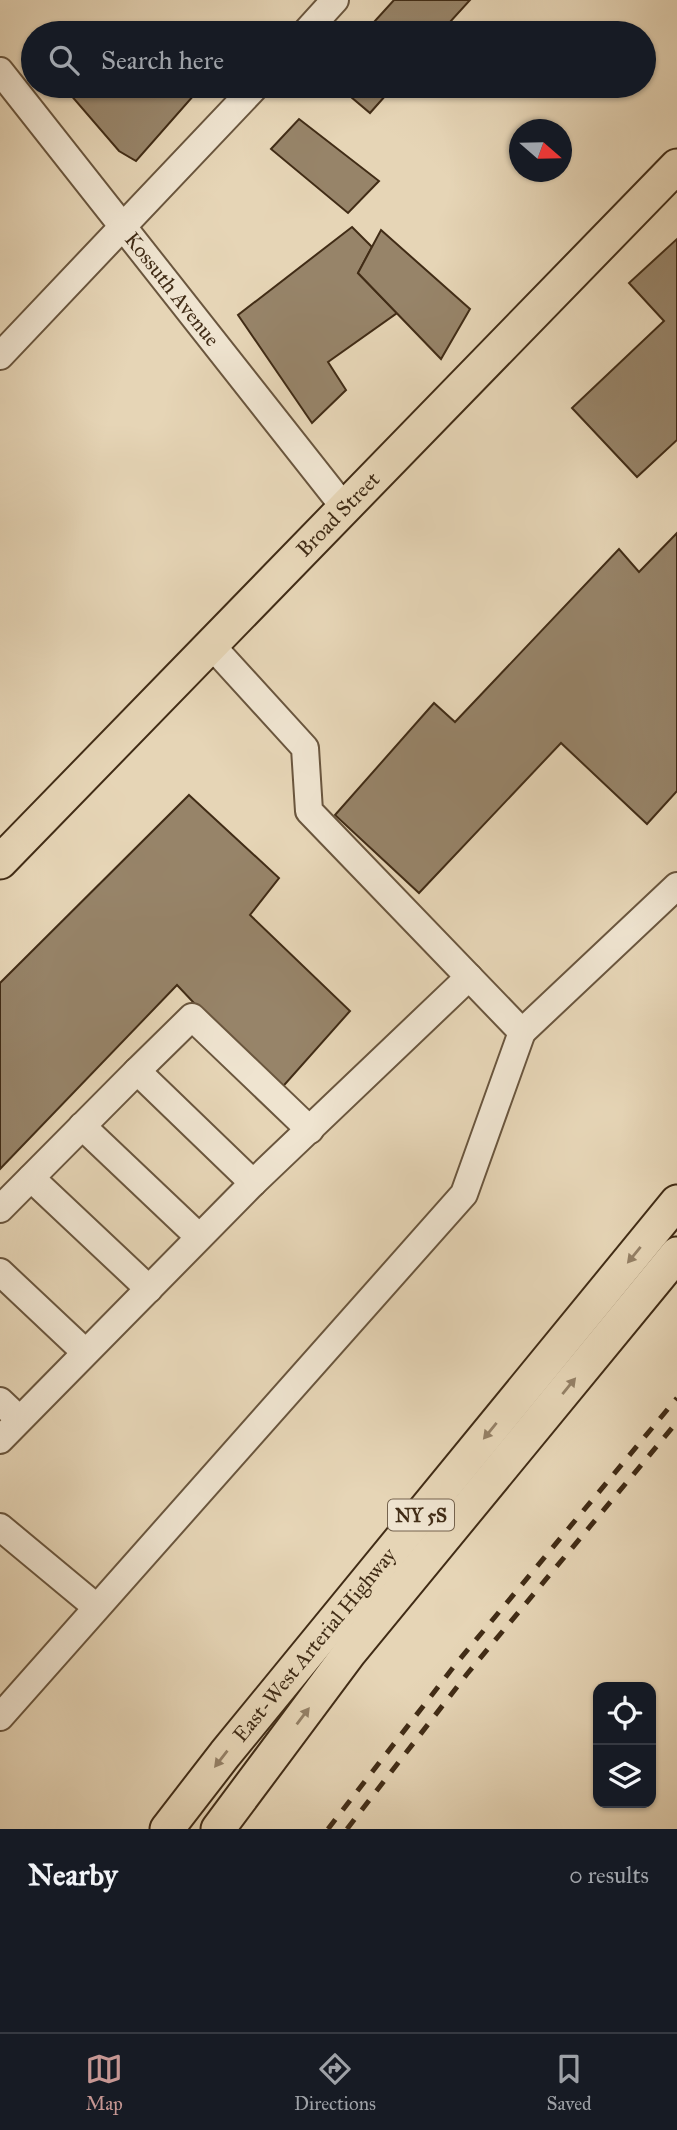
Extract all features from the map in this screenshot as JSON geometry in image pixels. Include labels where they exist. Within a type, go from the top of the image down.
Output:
[{"type":"main road","name":"Broad Street","points":[[0,863],[677,166]]},
{"type":"main road","name":"East-West Arterial Highway","points":[[167,1829],[225,1754],[677,1202]]},
{"type":"main road","name":"East-West Arterial Highway","points":[[218,1829],[350,1653],[677,1254]]},
{"type":"street","points":[[316,21],[335,0]]},
{"type":"street","name":"Kossuth Avenue","points":[[0,71],[21,97]]},
{"type":"street","name":"Kossuth Avenue","points":[[22,98],[344,506]]},
{"type":"street","points":[[0,356],[245,98]]},
{"type":"street","points":[[212,646],[305,748],[309,811],[522,1032]]},
{"type":"street","points":[[0,1717],[95,1606],[464,1194],[522,1032],[677,886]]},
{"type":"street","points":[[0,1440],[253,1183],[468,977]]},
{"type":"street","points":[[0,1209],[192,1017],[310,1130]]},
{"type":"street","points":[[137,1071],[253,1183]]},
{"type":"street","points":[[82,1126],[199,1237]]},
{"type":"street","points":[[31,1178],[149,1289]]},
{"type":"street","points":[[0,1272],[85,1352]]},
{"type":"street","points":[[0,1401],[19,1419]]},
{"type":"street","points":[[0,1527],[95,1606]]},
{"type":"building","points":[[394,0],[470,0],[451,21],[375,21]]},
{"type":"building","points":[[73,98],[191,98],[136,161],[119,151]]},
{"type":"building","points":[[352,98],[383,98],[370,113]]},
{"type":"building","points":[[299,119],[379,181],[348,213],[271,149]]},
{"type":"building","points":[[352,227],[372,247],[358,273],[397,313],[328,362],[346,390],[312,423],[238,315]]},
{"type":"building","points":[[381,230],[470,309],[441,359],[358,273]]},
{"type":"building","points":[[677,239],[677,440],[637,477],[572,408],[664,321],[629,283]]},
{"type":"building","points":[[677,533],[677,791],[647,824],[561,743],[419,893],[335,815],[434,703],[455,722],[619,549],[639,572]]},
{"type":"building","points":[[189,795],[279,878],[250,915],[350,1011],[278,1092],[177,985],[0,1169],[0,983]]},
{"type":"railway","points":[[328,1829],[455,1665],[677,1398]]},
{"type":"railway","points":[[347,1829],[467,1674],[677,1422]]}]
